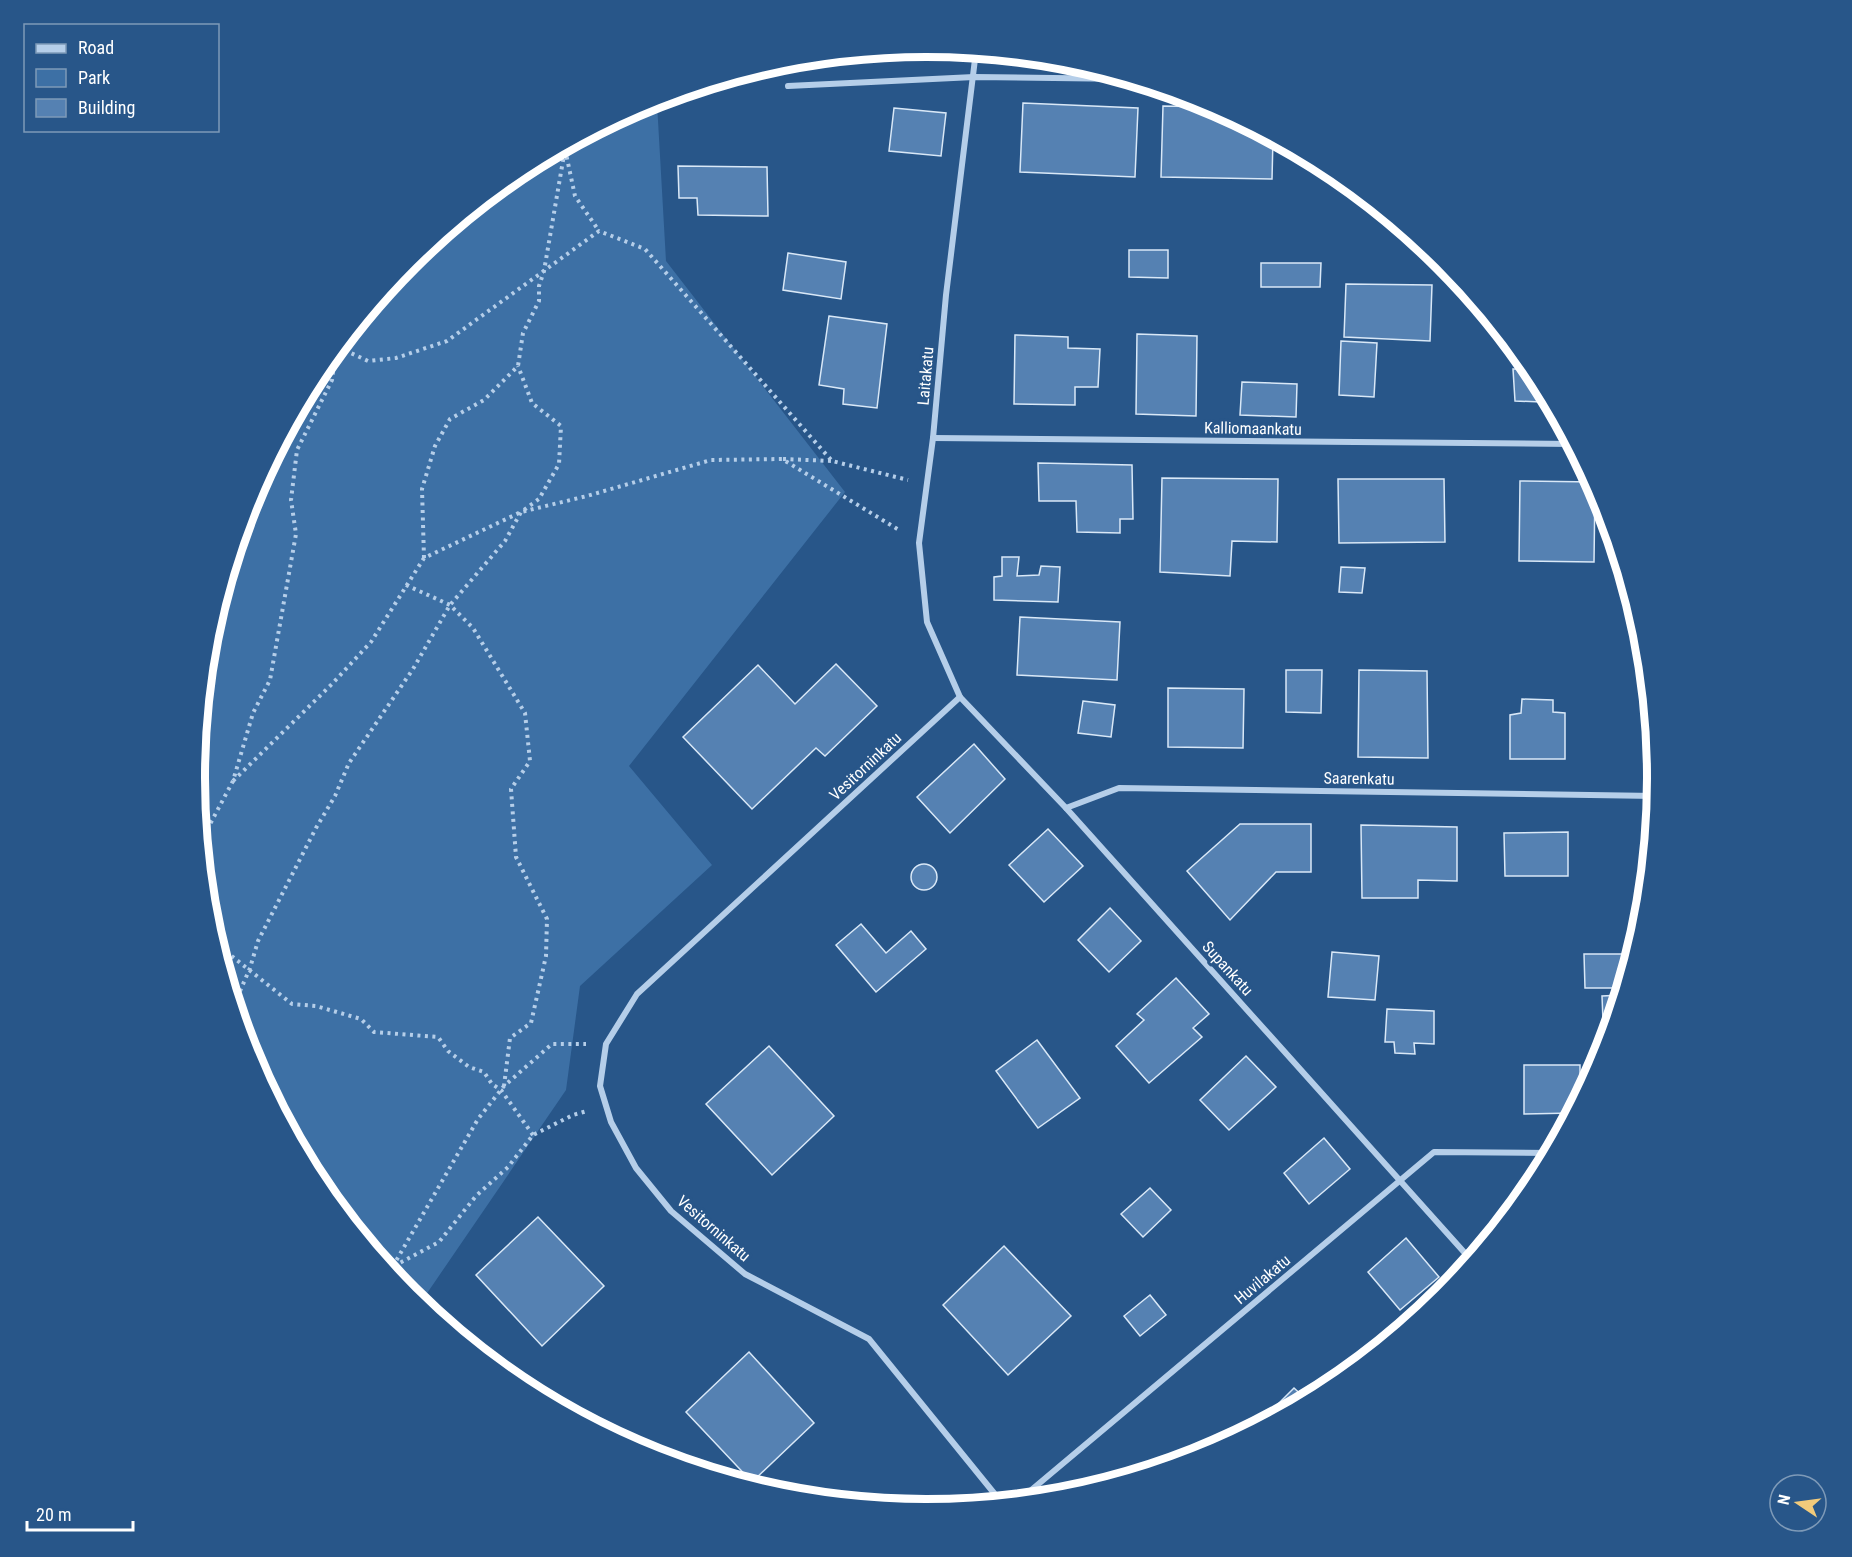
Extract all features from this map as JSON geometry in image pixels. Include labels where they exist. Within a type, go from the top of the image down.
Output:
[{"type":"street","name":"Laitakatu","points":[[960,697],[927,622],[920,543],[933,438],[946,295],[975,59]]},
{"type":"street","points":[[788,86],[974,77],[1099,79]]},
{"type":"street","name":"Kalliomaankatu","points":[[933,438],[1565,444]]},
{"type":"street","name":"Supankatu","points":[[960,697],[1066,808],[1467,1255]]},
{"type":"street","name":"Vesitorninkatu","points":[[960,697],[637,994],[606,1044],[600,1086],[611,1122],[636,1168],[671,1211],[745,1274],[869,1340],[996,1496]]},
{"type":"street","name":"Saarenkatu","points":[[1066,808],[1119,788],[1647,796]]},
{"type":"street","name":"Huvilakatu","points":[[1028,1493],[1434,1152],[1542,1153]]},
{"type":"path","points":[[566,153],[575,196],[599,231],[645,249],[832,461]]},
{"type":"path","points":[[233,781],[332,684],[371,642],[424,558],[521,512],[539,499],[559,464],[561,426],[532,403],[518,366],[523,333],[539,301],[538,286],[544,271],[564,155]]},
{"type":"path","points":[[345,351],[368,361],[396,358],[447,341],[599,231]]},
{"type":"path","points":[[424,558],[422,489],[435,446],[450,419],[484,400],[518,366]]},
{"type":"path","points":[[207,831],[233,781],[252,713],[270,680],[296,534],[291,500],[297,450],[332,381],[334,367]]},
{"type":"path","points":[[782,459],[920,543]]},
{"type":"path","points":[[238,995],[258,941],[335,796],[349,763],[413,669],[450,605],[505,541],[521,512],[587,496],[711,460],[832,461],[927,485]]},
{"type":"path","points":[[406,585],[450,605],[473,628],[525,713],[530,761],[511,789],[516,857],[547,919],[546,956],[531,1023],[510,1038],[502,1088]]},
{"type":"path","points":[[225,950],[292,1004],[316,1006],[361,1019],[374,1032],[438,1037],[448,1051],[469,1067],[484,1072],[492,1084],[502,1088],[533,1135]]},
{"type":"path","points":[[394,1265],[478,1119],[502,1088],[552,1044],[606,1044]]},
{"type":"path","points":[[395,1266],[439,1242],[476,1196],[508,1167],[533,1135],[573,1114],[606,1106]]},
{"type":"green space","points":[[657,109],[666,261],[845,492],[629,766],[712,865],[580,986],[566,1090],[424,1297],[384,1254],[326,1179],[301,1139],[259,1055],[229,965],[218,919],[206,826],[206,731],[218,638],[229,592],[259,502],[301,418],[354,339],[416,268],[487,206],[565,154],[607,131]]},
{"type":"building","points":[[1023,103],[1138,108],[1135,177],[1020,172]]},
{"type":"building","points":[[1163,106],[1188,106],[1245,131],[1273,146],[1272,179],[1161,177]]},
{"type":"building","points":[[894,108],[946,113],[941,156],[889,151]]},
{"type":"building","points":[[678,166],[767,167],[768,216],[698,215],[697,198],[679,198]]},
{"type":"building","points":[[1129,250],[1168,250],[1168,278],[1129,277]]},
{"type":"building","points":[[788,253],[846,262],[841,299],[783,290]]},
{"type":"building","points":[[1261,263],[1321,263],[1320,287],[1261,287]]},
{"type":"building","points":[[1346,284],[1432,285],[1430,341],[1344,337]]},
{"type":"building","points":[[829,316],[887,324],[877,408],[843,404],[844,389],[819,385]]},
{"type":"building","points":[[1137,334],[1197,336],[1196,416],[1136,414]]},
{"type":"building","points":[[1015,335],[1068,337],[1068,348],[1100,349],[1098,387],[1075,387],[1075,405],[1014,404]]},
{"type":"building","points":[[1341,341],[1377,343],[1374,397],[1339,395]]},
{"type":"building","points":[[1513,369],[1520,369],[1541,402],[1515,401]]},
{"type":"building","points":[[1242,382],[1297,384],[1296,417],[1240,415]]},
{"type":"building","points":[[1038,463],[1132,465],[1133,519],[1120,519],[1120,533],[1077,532],[1076,501],[1039,501]]},
{"type":"building","points":[[1162,478],[1278,479],[1277,542],[1232,541],[1230,576],[1160,572]]},
{"type":"building","points":[[1338,479],[1444,479],[1445,542],[1339,543]]},
{"type":"building","points":[[1520,481],[1584,482],[1595,507],[1594,562],[1519,561]]},
{"type":"building","points":[[1002,557],[1019,557],[1017,576],[1039,575],[1041,566],[1060,567],[1058,602],[994,600],[994,577],[1002,576]]},
{"type":"building","points":[[1341,567],[1365,568],[1362,593],[1339,592]]},
{"type":"building","points":[[1020,617],[1120,622],[1117,680],[1017,675]]},
{"type":"building","points":[[836,664],[877,706],[825,756],[816,748],[752,809],[683,737],[758,665],[795,704]]},
{"type":"building","points":[[1286,670],[1322,670],[1321,713],[1286,712]]},
{"type":"building","points":[[1359,670],[1427,671],[1428,758],[1358,757]]},
{"type":"building","points":[[1168,688],[1244,689],[1243,748],[1168,747]]},
{"type":"building","points":[[1522,699],[1553,700],[1553,712],[1565,713],[1565,759],[1510,759],[1510,715],[1521,713]]},
{"type":"building","points":[[1083,701],[1115,705],[1111,737],[1078,733]]},
{"type":"building","points":[[974,744],[1005,779],[950,833],[917,797]]},
{"type":"building","points":[[1240,824],[1311,824],[1311,872],[1276,872],[1230,920],[1187,871]]},
{"type":"building","points":[[1361,825],[1457,827],[1457,881],[1418,880],[1418,898],[1362,898]]},
{"type":"building","points":[[1048,829],[1083,866],[1044,902],[1009,865]]},
{"type":"building","points":[[1568,832],[1568,876],[1505,876],[1504,833]]},
{"type":"building","points":[[924,864],[933,868],[937,877],[933,886],[924,890],[915,886],[911,877],[915,868]]},
{"type":"building","points":[[1110,908],[1141,941],[1109,972],[1078,940]]},
{"type":"building","points":[[861,924],[886,953],[911,931],[926,949],[876,992],[836,945]]},
{"type":"building","points":[[1332,952],[1379,956],[1375,1000],[1328,997]]},
{"type":"building","points":[[1584,954],[1626,954],[1616,988],[1585,988]]},
{"type":"building","points":[[1176,978],[1209,1014],[1193,1028],[1202,1037],[1149,1083],[1116,1046],[1144,1020],[1137,1014]]},
{"type":"building","points":[[1614,995],[1605,1021],[1603,1021],[1602,996]]},
{"type":"building","points":[[1387,1009],[1434,1011],[1434,1044],[1414,1043],[1415,1054],[1395,1053],[1394,1042],[1385,1042]]},
{"type":"building","points":[[1037,1040],[1080,1098],[1038,1128],[996,1071]]},
{"type":"building","points":[[769,1046],[834,1116],[772,1175],[706,1104]]},
{"type":"building","points":[[1246,1056],[1276,1087],[1229,1130],[1200,1100]]},
{"type":"building","points":[[1524,1065],[1580,1065],[1580,1083],[1565,1113],[1524,1114]]},
{"type":"building","points":[[1324,1138],[1350,1169],[1309,1204],[1284,1173]]},
{"type":"building","points":[[1150,1188],[1171,1210],[1143,1237],[1121,1214]]},
{"type":"building","points":[[538,1217],[604,1286],[542,1346],[476,1275]]},
{"type":"building","points":[[1406,1238],[1439,1277],[1400,1310],[1368,1272]]},
{"type":"building","points":[[1004,1246],[1071,1316],[1008,1375],[943,1305]]},
{"type":"building","points":[[1150,1295],[1166,1315],[1140,1336],[1124,1316]]},
{"type":"building","points":[[749,1352],[814,1423],[755,1479],[747,1477],[686,1412]]},
{"type":"building","points":[[1294,1388],[1301,1394],[1287,1403],[1269,1413]]}]
